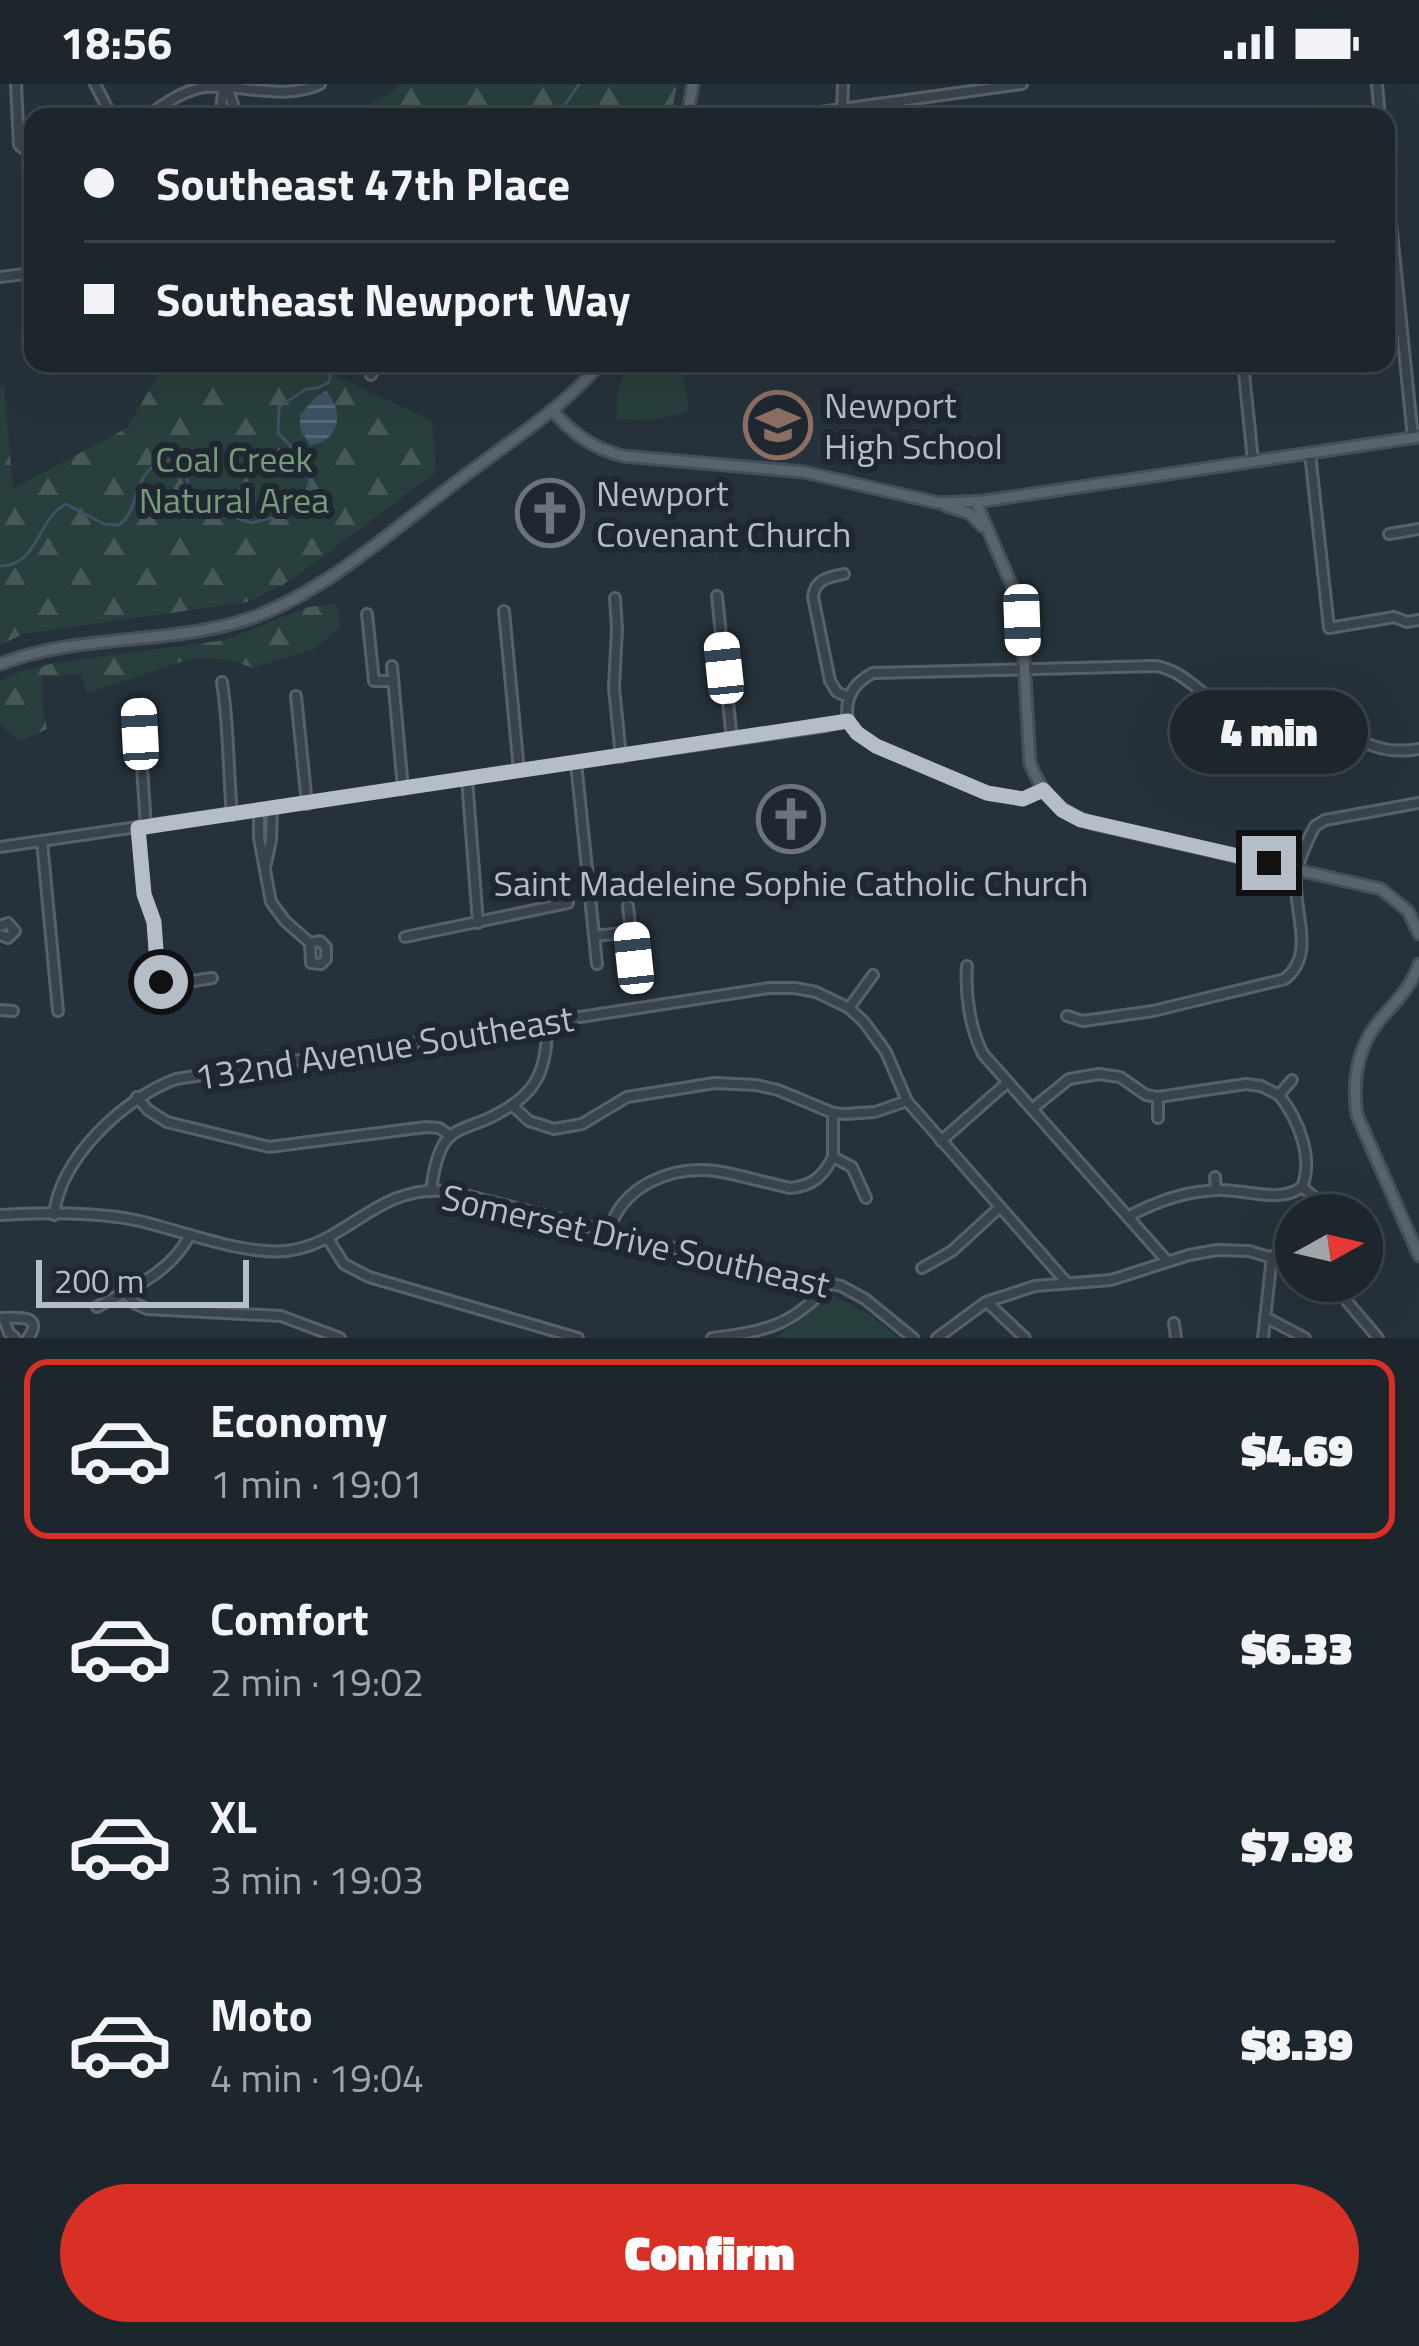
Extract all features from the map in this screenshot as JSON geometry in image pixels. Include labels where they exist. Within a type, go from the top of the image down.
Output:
[{"type":"main road","points":[[0,664],[50,651],[214,628],[278,608],[323,582],[552,410],[592,372]]},
{"type":"main road","points":[[552,410],[587,443],[623,456],[804,472],[969,513],[993,540]]},
{"type":"main road","points":[[940,503],[976,502],[1416,438]]},
{"type":"main road","points":[[976,502],[1021,607],[1030,763],[1043,790],[1062,810],[1081,820],[1381,890],[1408,910],[1419,934]]},
{"type":"main road","points":[[1419,964],[1407,991],[1368,1037],[1354,1089],[1357,1114],[1419,1256]]},
{"type":"street","points":[[16,84],[20,148],[24,148]]},
{"type":"street","points":[[159,108],[203,87],[290,92],[320,84]]},
{"type":"street","points":[[856,108],[1022,84]]},
{"type":"street","points":[[20,131],[24,133]]},
{"type":"street","points":[[1395,252],[1416,438]]},
{"type":"street","points":[[1244,372],[1253,460]]},
{"type":"street","points":[[1310,453],[1329,628],[1394,617],[1419,620]]},
{"type":"street","points":[[1389,534],[1419,529]]},
{"type":"street","points":[[844,574],[821,581],[813,597],[830,681],[848,698]]},
{"type":"street","points":[[717,596],[732,740]]},
{"type":"street","points":[[615,598],[614,688],[621,757]]},
{"type":"street","points":[[504,611],[519,771]]},
{"type":"street","points":[[368,614],[374,681],[393,680]]},
{"type":"street","points":[[392,666],[403,789]]},
{"type":"street","points":[[1043,790],[1023,799],[987,793],[876,746],[848,721],[848,698],[857,683],[873,673],[1156,666],[1179,673],[1225,705],[1291,704],[1366,745],[1392,751],[1419,749]]},
{"type":"street","points":[[222,682],[232,814]]},
{"type":"street","points":[[296,696],[307,804]]},
{"type":"street","points":[[138,707],[144,894],[154,922],[158,978],[167,985],[212,978]]},
{"type":"street","points":[[0,845],[307,804],[848,721]]},
{"type":"street","points":[[576,763],[597,964]]},
{"type":"street","points":[[467,779],[478,923]]},
{"type":"street","points":[[1067,1016],[1083,1021],[1116,1017],[1277,982],[1291,974],[1300,959],[1302,941],[1296,880],[1312,830],[1319,822],[1419,803]]},
{"type":"street","points":[[266,866],[272,809]]},
{"type":"street","points":[[259,811],[268,893],[275,911],[310,943]]},
{"type":"street","points":[[42,842],[58,1011]]},
{"type":"street","points":[[405,937],[568,903]]},
{"type":"street","points":[[628,906],[634,958]]},
{"type":"street","points":[[594,936],[631,932]]},
{"type":"street","points":[[968,966],[975,1036],[983,1054],[1168,1261]]},
{"type":"street","points":[[873,975],[850,1008],[876,1035],[907,1101],[1067,1282]]},
{"type":"street","name":"132nd Avenue Southeast","points":[[54,1215],[58,1191],[68,1174],[112,1118],[161,1084],[195,1075],[782,987],[816,992],[850,1008]]},
{"type":"street","points":[[0,1010],[13,1011]]},
{"type":"street","points":[[430,1191],[439,1156],[451,1136],[514,1107],[528,1092],[542,1068],[547,1022]]},
{"type":"street","points":[[1032,1109],[1069,1079],[1099,1074],[1120,1077],[1146,1095],[1158,1097],[1246,1084],[1279,1095],[1299,1130],[1306,1155],[1307,1171],[1296,1192],[1281,1196],[1216,1190],[1168,1198],[1129,1216]]},
{"type":"street","points":[[1279,1095],[1292,1080]]},
{"type":"street","points":[[940,1141],[1008,1082]]},
{"type":"street","points":[[514,1107],[540,1126],[567,1128],[627,1097],[735,1083],[778,1090],[833,1113],[875,1112],[907,1101]]},
{"type":"street","points":[[137,1097],[167,1122],[268,1147],[433,1126],[451,1136]]},
{"type":"street","points":[[1158,1097],[1158,1118]]},
{"type":"street","points":[[609,1231],[617,1209],[628,1197],[667,1175],[715,1171],[798,1188],[820,1178],[833,1157],[833,1113]]},
{"type":"street","points":[[833,1157],[852,1167],[866,1198]]},
{"type":"street","points":[[1215,1178],[1216,1190]]},
{"type":"street","points":[[1302,1187],[1310,1194]]},
{"type":"street","name":"Somerset Drive Southeast","points":[[0,1215],[114,1217],[263,1251],[288,1251],[328,1239],[382,1204],[430,1191],[449,1191],[830,1283],[865,1299],[913,1338]]},
{"type":"street","points":[[922,1268],[952,1251],[1000,1207]]},
{"type":"street","points":[[97,1307],[167,1267],[190,1235]]},
{"type":"street","points":[[328,1239],[344,1264],[369,1276],[578,1338]]},
{"type":"street","points":[[937,1338],[986,1302],[1019,1289],[1128,1276],[1217,1250],[1275,1257]]},
{"type":"street","points":[[1263,1338],[1272,1256]]},
{"type":"street","points":[[712,1338],[779,1325],[804,1311],[830,1283]]},
{"type":"street","points":[[124,1292],[147,1309],[280,1316],[340,1338]]},
{"type":"street","points":[[986,1302],[1025,1338]]},
{"type":"street","points":[[1348,1302],[1378,1338]]},
{"type":"street","points":[[1265,1316],[1305,1338]]},
{"type":"street","points":[[15,1338],[2,1319],[26,1318],[32,1324],[28,1338]]},
{"type":"street","points":[[1174,1323],[1175,1338]]},
{"type":"green space","points":[[397,84],[677,84],[673,108],[362,108],[397,89]]},
{"type":"green space","name":"Coal Creek Natural Area","points":[[160,372],[327,372],[432,421],[436,472],[301,573],[247,602],[23,634],[0,645],[0,388],[4,387],[13,489],[127,428]]},
{"type":"green space","points":[[626,372],[682,372],[689,407],[686,413],[649,420],[617,419],[617,389]]},
{"type":"green space","points":[[334,604],[340,626],[316,648],[253,668],[231,660],[193,658],[87,693],[80,674],[43,677],[47,729],[19,742],[0,724],[0,681],[13,674],[54,663],[225,640],[309,607]]},
{"type":"green space","points":[[829,1294],[869,1314],[898,1338],[774,1338]]},
{"type":"water","points":[[326,391],[336,408],[336,424],[328,438],[310,445],[300,428],[300,415]]},
{"type":"waterway","points":[[563,108],[579,84]]},
{"type":"waterway","points":[[0,566],[23,558],[66,504],[104,524],[119,525],[145,475],[170,460],[187,474],[189,502],[251,523],[306,509],[308,474],[301,458],[278,433],[279,407],[306,389],[329,382],[331,372]]},
{"type":"place","name":"Newport High School","points":[[778,425]]},
{"type":"place","name":"Newport Covenant Church","points":[[550,513]]},
{"type":"place","name":"Saint Madeleine Sophie Catholic Church","points":[[791,819]]},
{"type":"route","points":[[161,982],[154,922],[144,894],[138,828],[848,721],[876,746],[987,793],[1016,800],[1043,790],[1062,810],[1081,820],[1269,863]]}]
